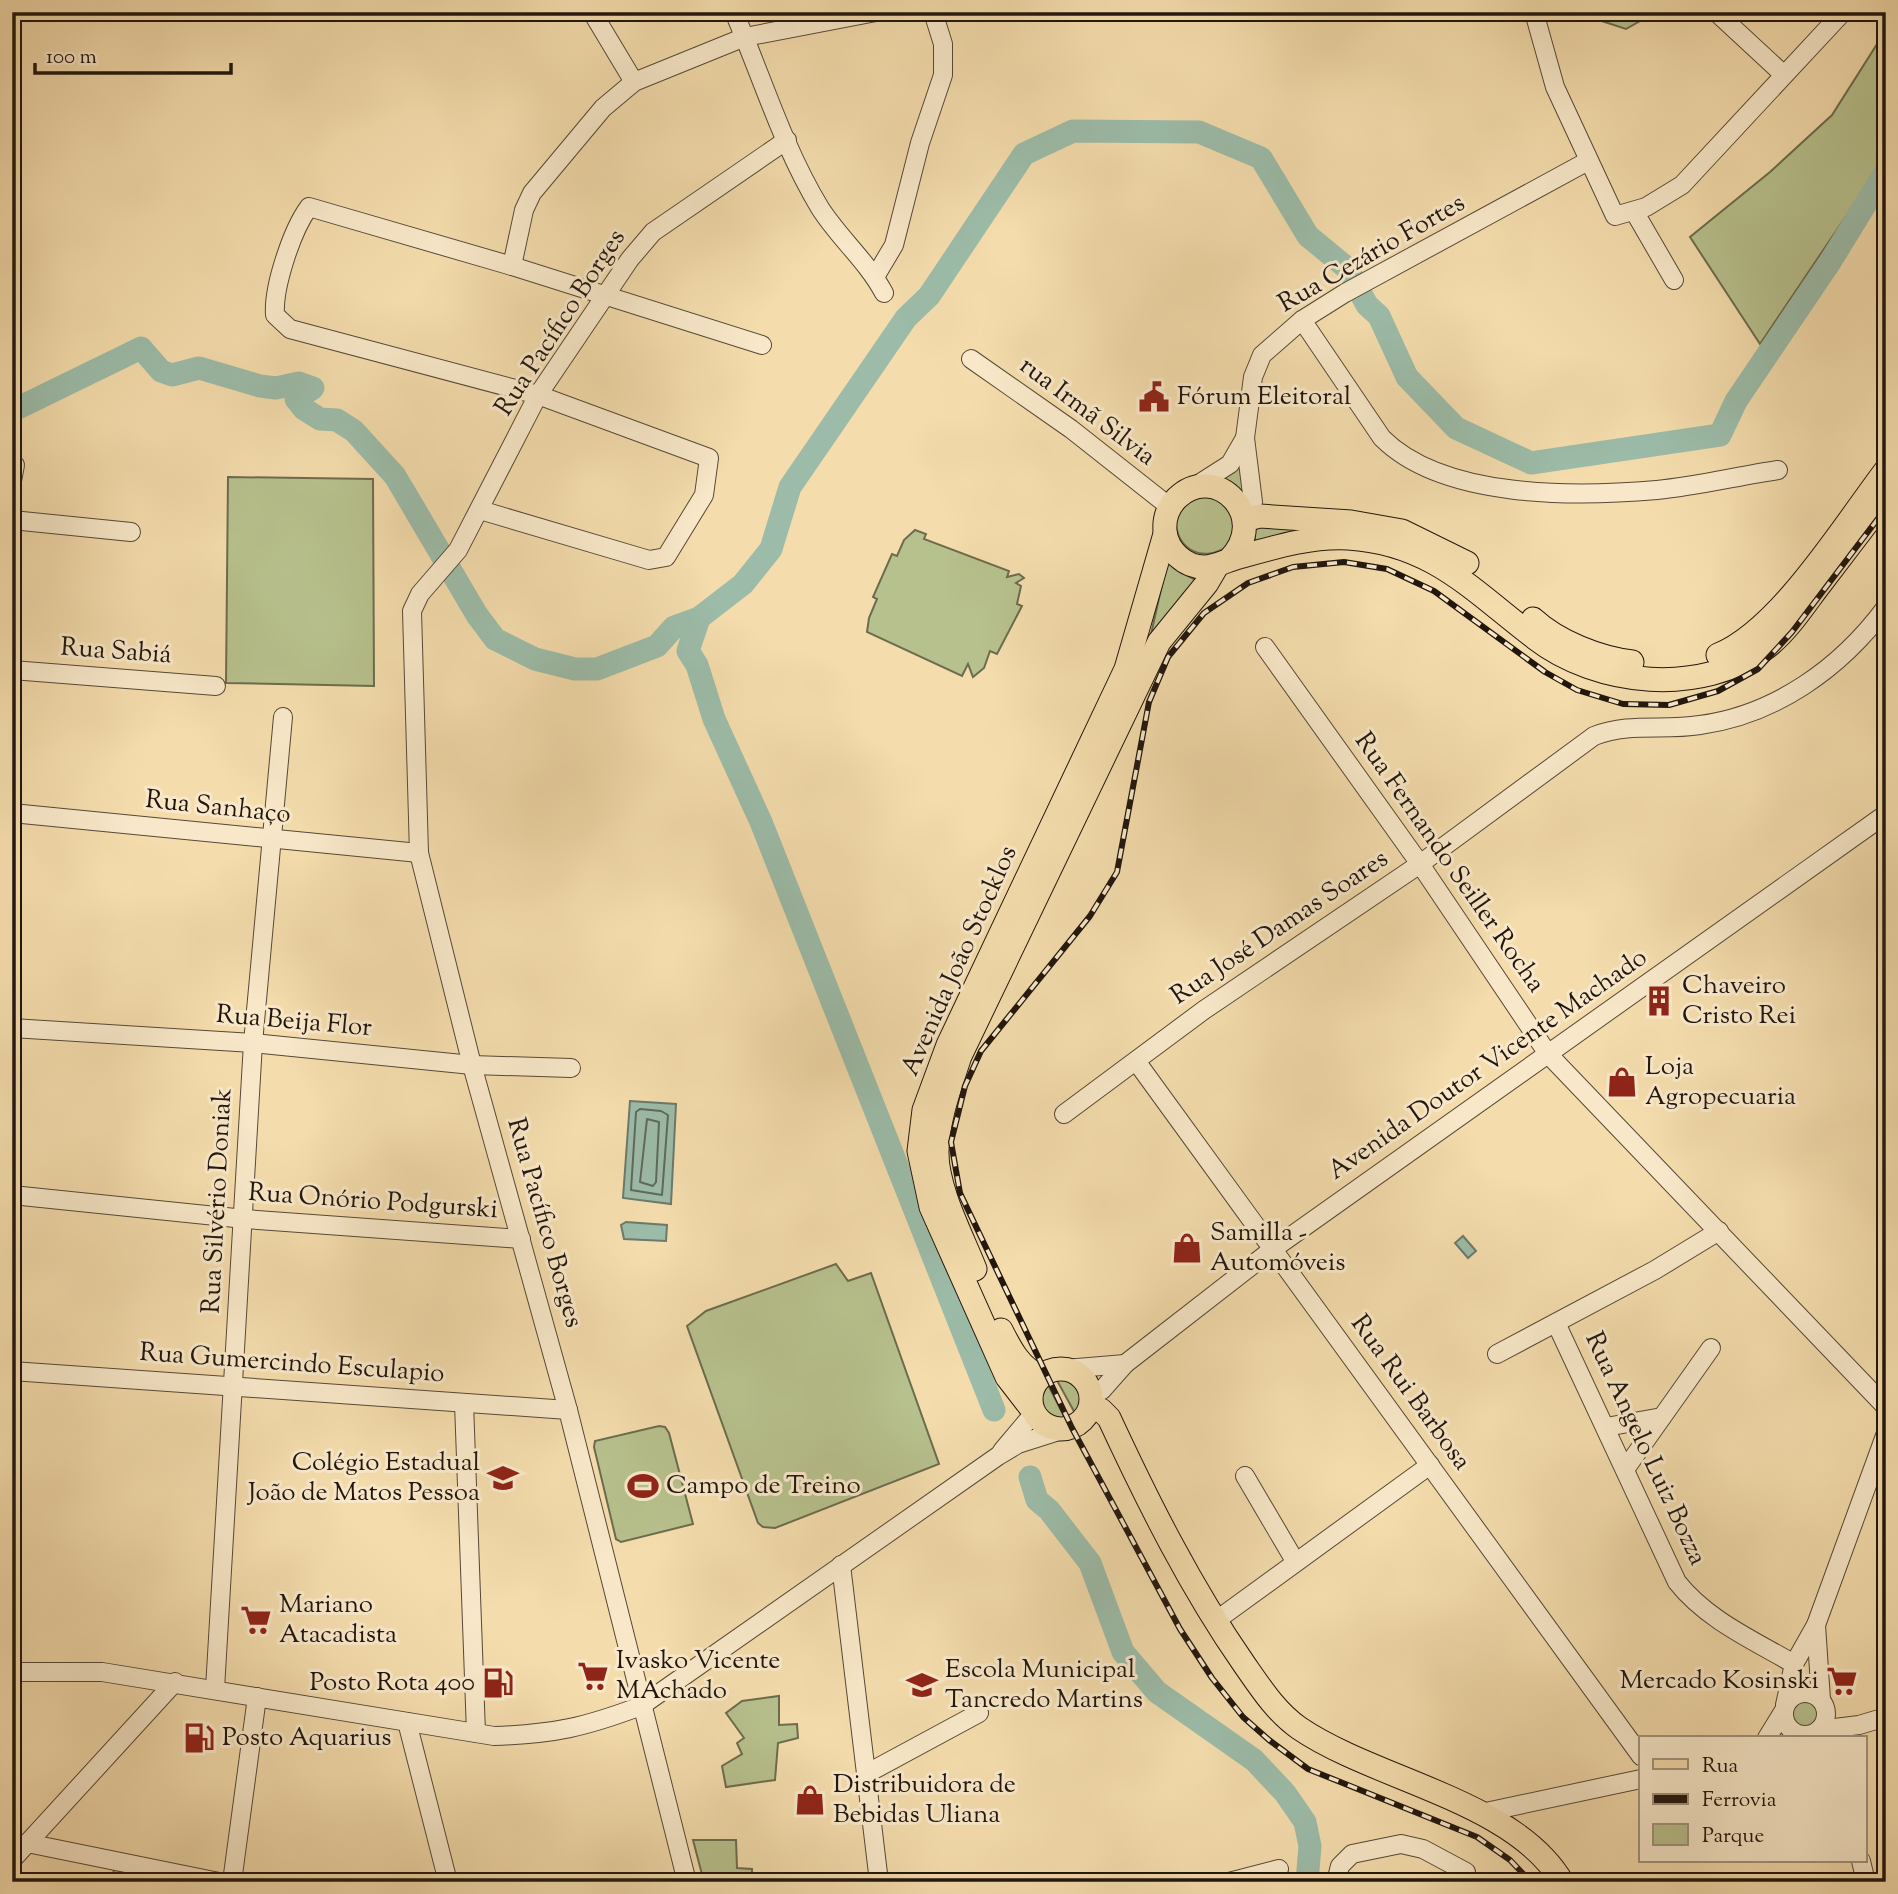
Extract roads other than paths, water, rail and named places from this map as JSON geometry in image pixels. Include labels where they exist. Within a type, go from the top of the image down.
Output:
[{"type":"main road","points":[[1178,500],[1202,487],[1227,493],[1237,502],[1244,518],[1260,516],[1318,519],[1402,531],[1473,566],[1538,623],[1584,649],[1615,660],[1683,663],[1708,659],[1735,648],[1764,625],[1886,470]]},
{"type":"main road","points":[[1165,534],[1170,547],[1190,565],[1223,563],[1327,538],[1385,544],[1437,564],[1465,579],[1536,639],[1583,667],[1643,679],[1680,678],[1709,673],[1767,647],[1789,625],[1886,498]]},
{"type":"main road","name":"Avenida João Stocklos","points":[[1032,1411],[1007,1377],[931,1207],[919,1151],[924,1110],[948,1045],[1126,669],[1165,534],[1178,500]]},
{"type":"main road","name":"Avenida João Stocklos","points":[[1041,1376],[1027,1369],[1008,1344],[948,1202],[937,1153],[943,1110],[960,1056],[1159,642],[1244,539],[1244,518]]},
{"type":"main road","points":[[1117,1440],[1043,1425],[1032,1411],[1032,1388],[1041,1376],[1055,1369],[1065,1369],[1083,1378],[1091,1401],[1109,1418],[1117,1440],[1214,1622],[1264,1692],[1299,1728],[1351,1758],[1481,1813],[1524,1840],[1543,1857],[1562,1882]]},
{"type":"main road","points":[[1067,1429],[1080,1423],[1091,1401]]},
{"type":"street","points":[[592,12],[634,82]]},
{"type":"street","points":[[734,12],[787,140],[822,210],[875,276],[884,293]]},
{"type":"street","points":[[512,266],[524,210],[532,193],[603,108],[634,82],[745,37],[876,12]]},
{"type":"street","points":[[875,276],[894,245],[920,143],[943,75],[943,44],[933,12]]},
{"type":"street","points":[[1534,12],[1555,87],[1615,216],[1646,207],[1682,185],[1843,12]]},
{"type":"street","points":[[1716,12],[1784,75]]},
{"type":"street","name":"Rua Pacífico Borges","points":[[687,1882],[568,1410],[472,1065],[418,853],[412,611],[420,594],[458,550],[538,395],[653,232],[787,140]]},
{"type":"street","name":"Rua Cezário Fortes","points":[[1244,518],[1253,502],[1245,438],[1253,377],[1262,355],[1302,320],[1345,293],[1588,161]]},
{"type":"street","points":[[480,510],[649,560],[666,557],[705,495],[709,458],[538,395],[290,329],[275,316],[274,301],[299,221],[309,208],[512,266],[762,345]]},
{"type":"street","points":[[1634,211],[1674,280]]},
{"type":"street","points":[[1302,320],[1382,438],[1405,458],[1484,487],[1545,492],[1657,490],[1778,470]]},
{"type":"street","name":"rua Irmã Silvia","points":[[971,359],[1178,500]]},
{"type":"street","name":"Rua Cezário Fortes","points":[[1178,500],[1230,464],[1245,438]]},
{"type":"street","points":[[12,520],[131,532]]},
{"type":"street","name":"Rua José Damas Soares","points":[[1064,1114],[1204,1010],[1420,864],[1594,736],[1617,727],[1698,726],[1736,718],[1769,706],[1809,683],[1831,665],[1872,626],[1886,607]]},
{"type":"street","name":"Rua Fernando Seiller Rocha","points":[[1265,647],[1420,864],[1548,1054],[1886,1407]]},
{"type":"street","name":"Rua Sabiá","points":[[12,670],[216,686]]},
{"type":"street","name":"Rua Silvério Doniak","points":[[215,1689],[245,1219],[253,1043],[283,717]]},
{"type":"street","name":"Rua Sanhaço","points":[[12,813],[418,853]]},
{"type":"street","name":"Avenida Doutor Vicente Machado","points":[[1091,1401],[1125,1364],[1273,1249],[1886,814]]},
{"type":"street","name":"Rua Beija Flor","points":[[12,1028],[253,1043],[472,1065],[571,1068]]},
{"type":"street","name":"Rua Rui Barbosa","points":[[1136,1061],[1639,1753]]},
{"type":"street","name":"Rua Onório Podgurski","points":[[12,1195],[245,1219],[521,1239]]},
{"type":"street","points":[[1497,1353],[1655,1270],[1719,1231]]},
{"type":"street","name":"Rua Angelo Luiz Bozza","points":[[1556,1323],[1677,1582],[1691,1601],[1714,1618],[1794,1664]]},
{"type":"street","points":[[1626,1468],[1711,1348]]},
{"type":"street","points":[[1065,1369],[1125,1364]]},
{"type":"street","name":"Rua Gumercindo Esculapio","points":[[12,1371],[568,1410]]},
{"type":"street","points":[[464,1403],[476,1733]]},
{"type":"street","points":[[998,1456],[1032,1411]]},
{"type":"street","points":[[1606,1427],[1662,1417]]},
{"type":"street","points":[[12,1672],[102,1672],[494,1736],[546,1734],[583,1727],[641,1706],[998,1456],[1018,1444],[1067,1429]]},
{"type":"street","points":[[1886,1433],[1816,1625],[1794,1664],[1784,1709],[1791,1730],[1859,1725],[1886,1717]]},
{"type":"street","points":[[1214,1622],[1430,1465]]},
{"type":"street","points":[[1245,1476],[1295,1561]]},
{"type":"street","points":[[841,1565],[879,1882]]},
{"type":"street","points":[[1816,1625],[1817,1727]]},
{"type":"street","points":[[12,1860],[175,1682]]},
{"type":"street","points":[[1768,1736],[1784,1709],[1801,1693],[1817,1727]]},
{"type":"street","points":[[232,1882],[257,1698]]},
{"type":"street","points":[[866,1774],[979,1713]]},
{"type":"street","points":[[407,1723],[448,1882]]},
{"type":"street","points":[[1481,1813],[1639,1779]]},
{"type":"street","points":[[27,1843],[219,1882]]},
{"type":"street","points":[[1336,1882],[1340,1866],[1352,1853],[1401,1844],[1423,1849],[1466,1872]]},
{"type":"street","points":[[1861,1862],[1866,1882]]},
{"type":"street","points":[[1229,1882],[1279,1869]]},
{"type":"water","points":[[630,1101],[676,1104],[671,1204],[623,1198]]},
{"type":"water","points":[[626,1222],[667,1225],[666,1241],[624,1239],[621,1225]]},
{"type":"water","points":[[1463,1236],[1476,1251],[1468,1258],[1455,1243]]},
{"type":"waterway","points":[[994,1410],[761,822],[714,719],[697,665],[688,651],[699,618],[743,584],[771,549],[790,487],[906,318],[929,296],[1024,154],[1073,131],[1199,132],[1261,158],[1308,236],[1347,268],[1367,305],[1379,316],[1407,377],[1456,428],[1531,463],[1720,435],[1736,401],[1830,262],[1886,171]]},
{"type":"waterway","points":[[12,411],[141,348],[161,371],[172,375],[199,368],[260,386],[276,388],[299,383],[313,388],[296,399],[304,409],[320,419],[337,420],[354,431],[395,476],[477,615],[495,639],[535,659],[575,669],[597,669],[657,646],[674,627],[699,618]]},
{"type":"waterway","points":[[1030,1477],[1037,1500],[1049,1510],[1090,1563],[1123,1652],[1157,1692],[1254,1760],[1285,1793],[1305,1822],[1310,1846],[1307,1882]]},
{"type":"railway","points":[[1531,1882],[1510,1860],[1477,1837],[1308,1769],[1243,1717],[1212,1678],[1180,1629],[1072,1428],[960,1193],[951,1142],[965,1086],[981,1051],[1090,916],[1117,872],[1149,702],[1168,657],[1204,613],[1248,583],[1293,567],[1344,562],[1387,569],[1434,591],[1545,672],[1577,690],[1623,704],[1669,705],[1718,691],[1758,669],[1792,632],[1886,508]]},
{"type":"place","name":"Fórum Eleitoral","points":[[1154,397]]},
{"type":"place","name":"Chaveiro Cristo Rei","points":[[1659,1001]]},
{"type":"place","name":"Loja Agropecuaria","points":[[1622,1082]]},
{"type":"place","name":"Samilla - Automóveis","points":[[1187,1248]]},
{"type":"place","name":"Colégio Estadual João de Matos Pessoa","points":[[503,1478]]},
{"type":"place","name":"Campo de Treino","points":[[643,1486]]},
{"type":"place","name":"Mariano Atacadista","points":[[256,1620]]},
{"type":"place","name":"Ivasko Vicente MAchado","points":[[593,1676]]},
{"type":"place","name":"Mercado Kosinski","points":[[1842,1681]]},
{"type":"place","name":"Posto Rota 400","points":[[498,1683]]},
{"type":"place","name":"Escola Municipal Tancredo Martins","points":[[922,1685]]},
{"type":"place","name":"Posto Aquarius","points":[[199,1738]]},
{"type":"place","name":"Distribuidora de Bebidas Uliana","points":[[810,1800]]}]
